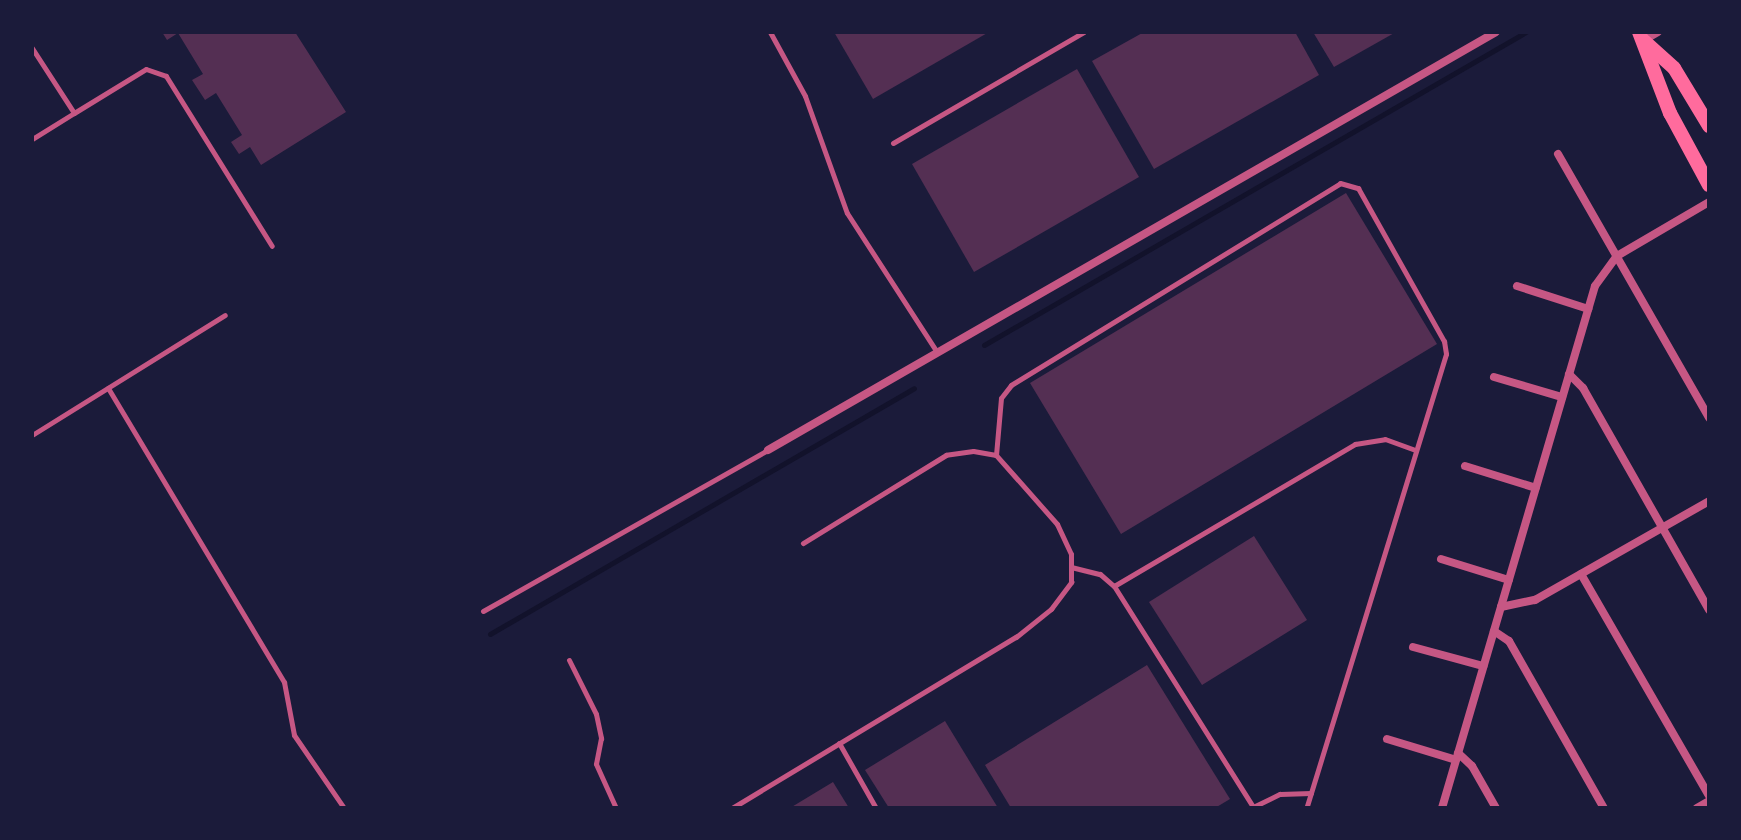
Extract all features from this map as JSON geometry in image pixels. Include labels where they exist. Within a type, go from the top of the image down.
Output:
[{"type":"main road","points":[[1641,36],[1674,68],[1707,122]]},
{"type":"main road","points":[[1641,36],[1680,132],[1709,185]]},
{"type":"main road","points":[[1680,132],[1688,122],[1707,122]]},
{"type":"street","points":[[768,450],[1496,32]]},
{"type":"street","points":[[1641,36],[1658,32]]},
{"type":"street","points":[[1558,154],[1709,418]]},
{"type":"street","points":[[1442,808],[1598,278],[1617,256],[1709,202]]},
{"type":"street","points":[[1517,286],[1588,309]]},
{"type":"street","points":[[1569,374],[1583,388],[1709,610]]},
{"type":"street","points":[[1494,377],[1562,397]]},
{"type":"street","points":[[1465,466],[1536,488]]},
{"type":"street","points":[[1501,607],[1527,604],[1709,501]]},
{"type":"street","points":[[1441,559],[1509,580]]},
{"type":"street","points":[[1581,574],[1709,798],[1697,808]]},
{"type":"street","points":[[1494,631],[1509,641],[1604,808]]},
{"type":"street","points":[[1413,647],[1483,666]]},
{"type":"street","points":[[1387,739],[1457,757],[1472,766],[1496,808]]},
{"type":"lane","points":[[770,32],[805,96],[847,213],[937,352]]},
{"type":"lane","points":[[893,143],[1084,32]]},
{"type":"lane","points":[[32,48],[74,113]]},
{"type":"lane","points":[[32,139],[146,69],[166,76],[272,246]]},
{"type":"lane","points":[[732,808],[1016,637],[1051,609],[1071,582],[1071,567],[1057,524],[996,455],[1001,398],[1011,385],[1344,183],[1358,188],[1444,341],[1446,354],[1413,449],[1306,808]]},
{"type":"lane","points":[[32,435],[225,315]]},
{"type":"lane","points":[[108,388],[284,682],[294,735],[344,808]]},
{"type":"lane","points":[[1114,586],[1355,444],[1385,439],[1413,449]]},
{"type":"lane","points":[[483,611],[768,450]]},
{"type":"lane","points":[[803,543],[946,455],[996,455]]},
{"type":"lane","points":[[1071,567],[1100,574],[1114,586],[1253,808],[1280,794],[1311,793]]},
{"type":"lane","points":[[569,660],[596,714],[601,738],[596,764],[616,808]]},
{"type":"lane","points":[[839,743],[876,808]]},
{"type":"building","points":[[162,32],[295,32],[346,112],[261,165],[250,147],[239,154],[231,142],[242,135],[216,93],[205,100],[192,80],[203,74],[178,33],[167,40]]},
{"type":"building","points":[[834,32],[989,32],[873,99]]},
{"type":"building","points":[[1144,32],[1295,32],[1319,75],[1154,169],[1092,61]]},
{"type":"building","points":[[1313,32],[1396,32],[1334,67]]},
{"type":"building","points":[[1077,69],[1139,177],[974,272],[912,164]]},
{"type":"building","points":[[1346,193],[1437,344],[1121,534],[1030,383]]},
{"type":"building","points":[[1254,536],[1307,620],[1202,685],[1149,602]]},
{"type":"building","points":[[1147,665],[1230,799],[1215,808],[1011,808],[985,765]]},
{"type":"building","points":[[945,721],[998,808],[889,808],[865,770]]},
{"type":"building","points":[[833,782],[849,808],[790,808]]},
{"type":"waterway","points":[[984,345],[1526,32]]},
{"type":"waterway","points":[[490,634],[914,388]]}]
